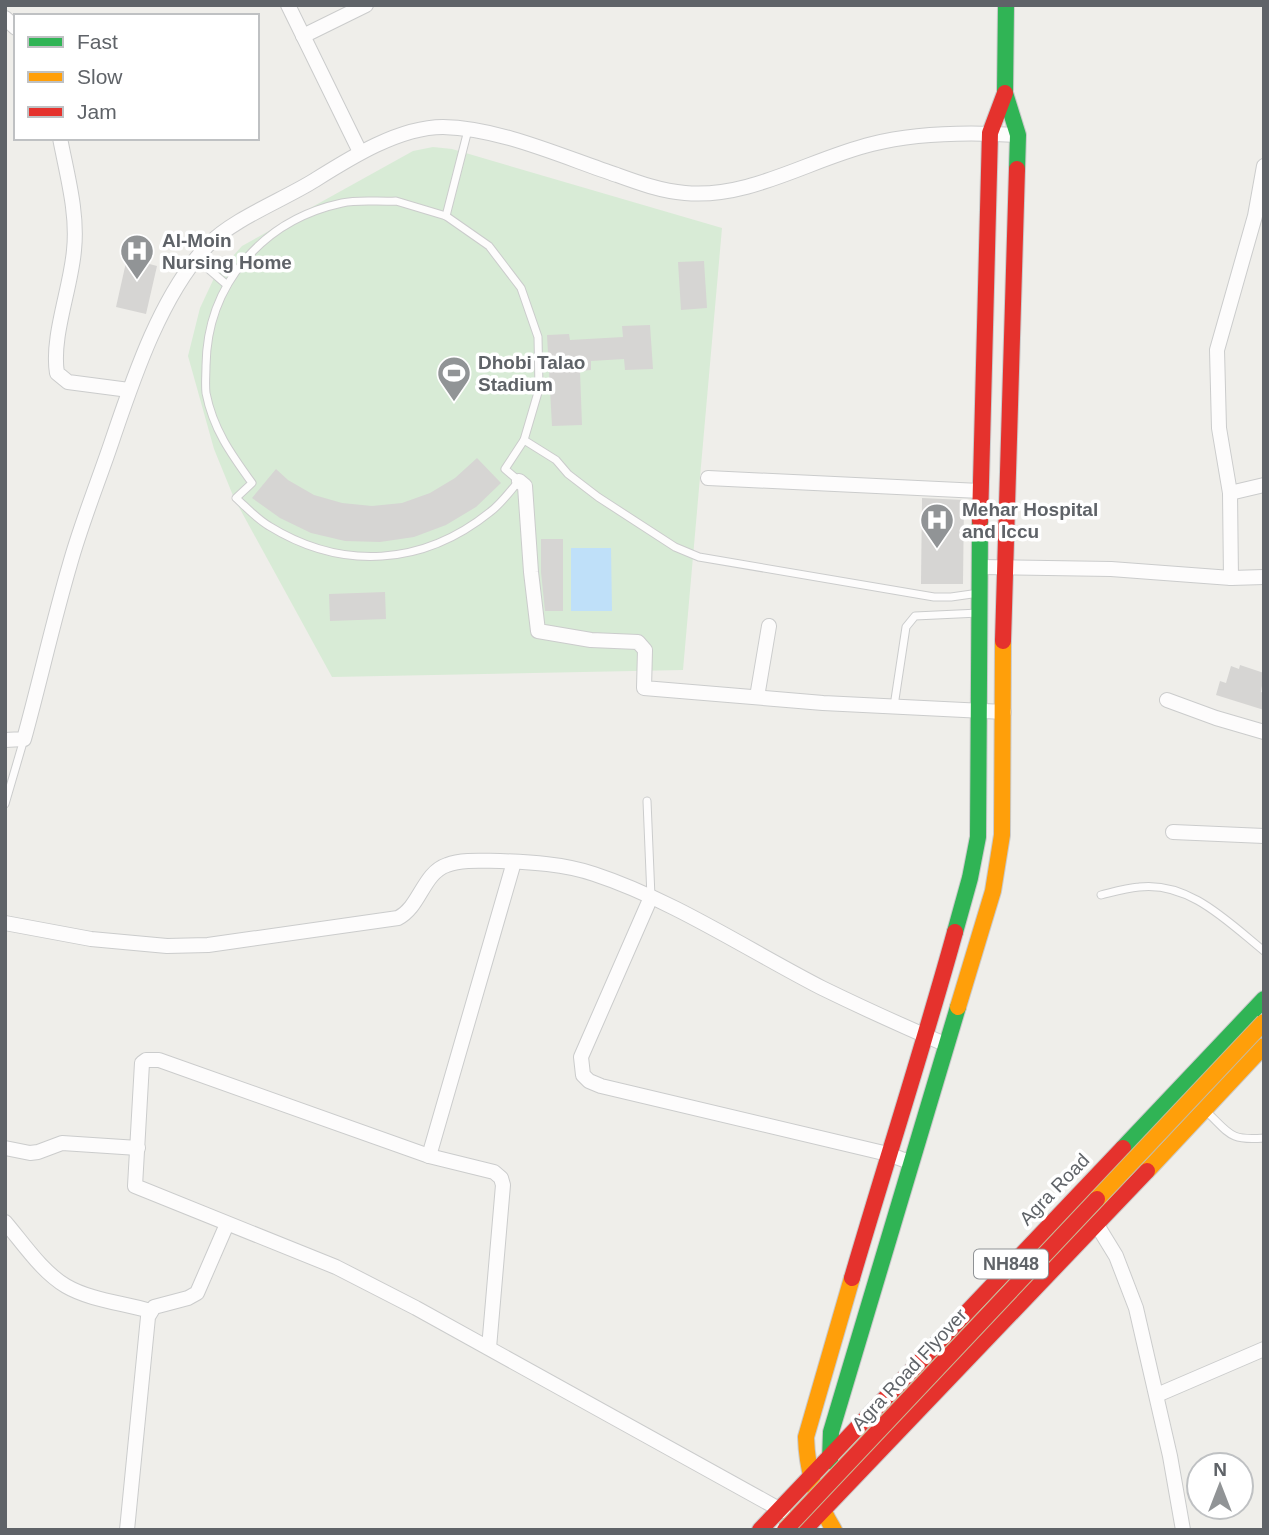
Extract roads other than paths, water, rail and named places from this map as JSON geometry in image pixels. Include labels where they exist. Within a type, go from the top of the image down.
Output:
[{"type":"main road","points":[[838,1494],[829,1455],[831,1432],[993,891],[1002,835],[1004,567],[1018,135],[1005,93],[1006,5]]},
{"type":"main road","points":[[834,1530],[822,1511],[806,1464],[806,1437],[888,1154],[926,1036],[970,878],[978,837],[980,491],[990,133],[1005,93]]},
{"type":"main road","name":"Agra Road","points":[[760,1530],[1264,999]]},
{"type":"main road","name":"Agra Road Flyover","points":[[785,1530],[1264,1022]]},
{"type":"main road","name":"NH848","points":[[807,1527],[1097,1225],[1264,1046]]},
{"type":"street","points":[[288,5],[360,152]]},
{"type":"street","points":[[303,36],[366,5]]},
{"type":"street","points":[[5,740],[24,739],[70,562],[129,390],[178,284],[209,243],[241,222],[360,152],[413,132],[438,127],[468,129],[507,139],[651,187],[686,193],[739,190],[872,144],[908,137],[990,133],[1018,135]]},
{"type":"street","points":[[60,140],[75,230],[72,271],[56,351],[57,373],[68,383],[129,390]]},
{"type":"street","points":[[1231,578],[1230,493],[1218,414],[1217,351],[1255,216],[1264,166]]},
{"type":"street","points":[[708,478],[980,491]]},
{"type":"street","points":[[519,481],[525,486],[538,631],[591,640],[638,642],[645,650],[644,688],[894,707],[1004,712]]},
{"type":"street","points":[[1230,493],[1264,485]]},
{"type":"street","points":[[979,567],[1131,570],[1231,578],[1264,577]]},
{"type":"street","points":[[757,696],[769,626]]},
{"type":"street","points":[[1167,701],[1264,732]]},
{"type":"street","points":[[1173,832],[1264,836]]},
{"type":"street","points":[[5,923],[117,942],[167,946],[208,945],[398,918],[407,913],[429,880],[447,864],[468,861],[514,862],[570,867],[594,873],[651,897],[822,987],[947,1045]]},
{"type":"street","points":[[429,1156],[514,862]]},
{"type":"street","points":[[651,897],[581,1057],[583,1075],[601,1086],[888,1154],[912,1163]]},
{"type":"street","points":[[489,1348],[503,1185],[501,1178],[494,1172],[429,1156],[152,1059],[142,1063],[135,1185],[336,1267],[489,1348],[807,1527]]},
{"type":"street","points":[[5,1148],[30,1153],[62,1143],[138,1147]]},
{"type":"street","points":[[5,1222],[54,1278],[67,1287],[83,1294],[150,1311]]},
{"type":"street","points":[[127,1530],[146,1324],[150,1311],[154,1307],[197,1293],[227,1224]]},
{"type":"street","points":[[1097,1225],[1115,1256],[1132,1296],[1157,1395],[1183,1530]]},
{"type":"street","points":[[1157,1395],[1264,1349]]},
{"type":"lane","points":[[446,216],[468,129]]},
{"type":"lane","points":[[396,201],[446,216],[489,246],[521,288],[538,337],[539,389],[524,440],[505,469],[519,481],[493,511],[459,534],[422,550],[395,555],[341,555],[302,544],[266,524],[236,498],[252,483],[222,441],[206,392],[206,340],[227,285],[253,249],[295,218],[344,202],[396,201]]},
{"type":"lane","points":[[197,259],[227,285]]},
{"type":"lane","points":[[524,440],[556,460],[568,474],[598,497],[676,547],[699,557],[934,597],[979,593]]},
{"type":"lane","points":[[894,707],[906,626],[915,616],[979,613]]},
{"type":"lane","points":[[5,804],[24,739]]},
{"type":"lane","points":[[647,800],[651,897]]},
{"type":"lane","points":[[1101,895],[1140,887],[1158,887],[1179,892],[1202,902],[1264,951]]},
{"type":"lane","points":[[1204,1110],[1234,1138],[1264,1138]]},
{"type":"water","points":[[571,548],[611,548],[612,611],[571,611]]},
{"type":"place","name":"Al-Moin Nursing Home","points":[[137,281]]},
{"type":"place","name":"Dhobi Talao Stadium","points":[[454,403]]},
{"type":"place","name":"Mehar Hospital and Iccu","points":[[937,550]]}]
